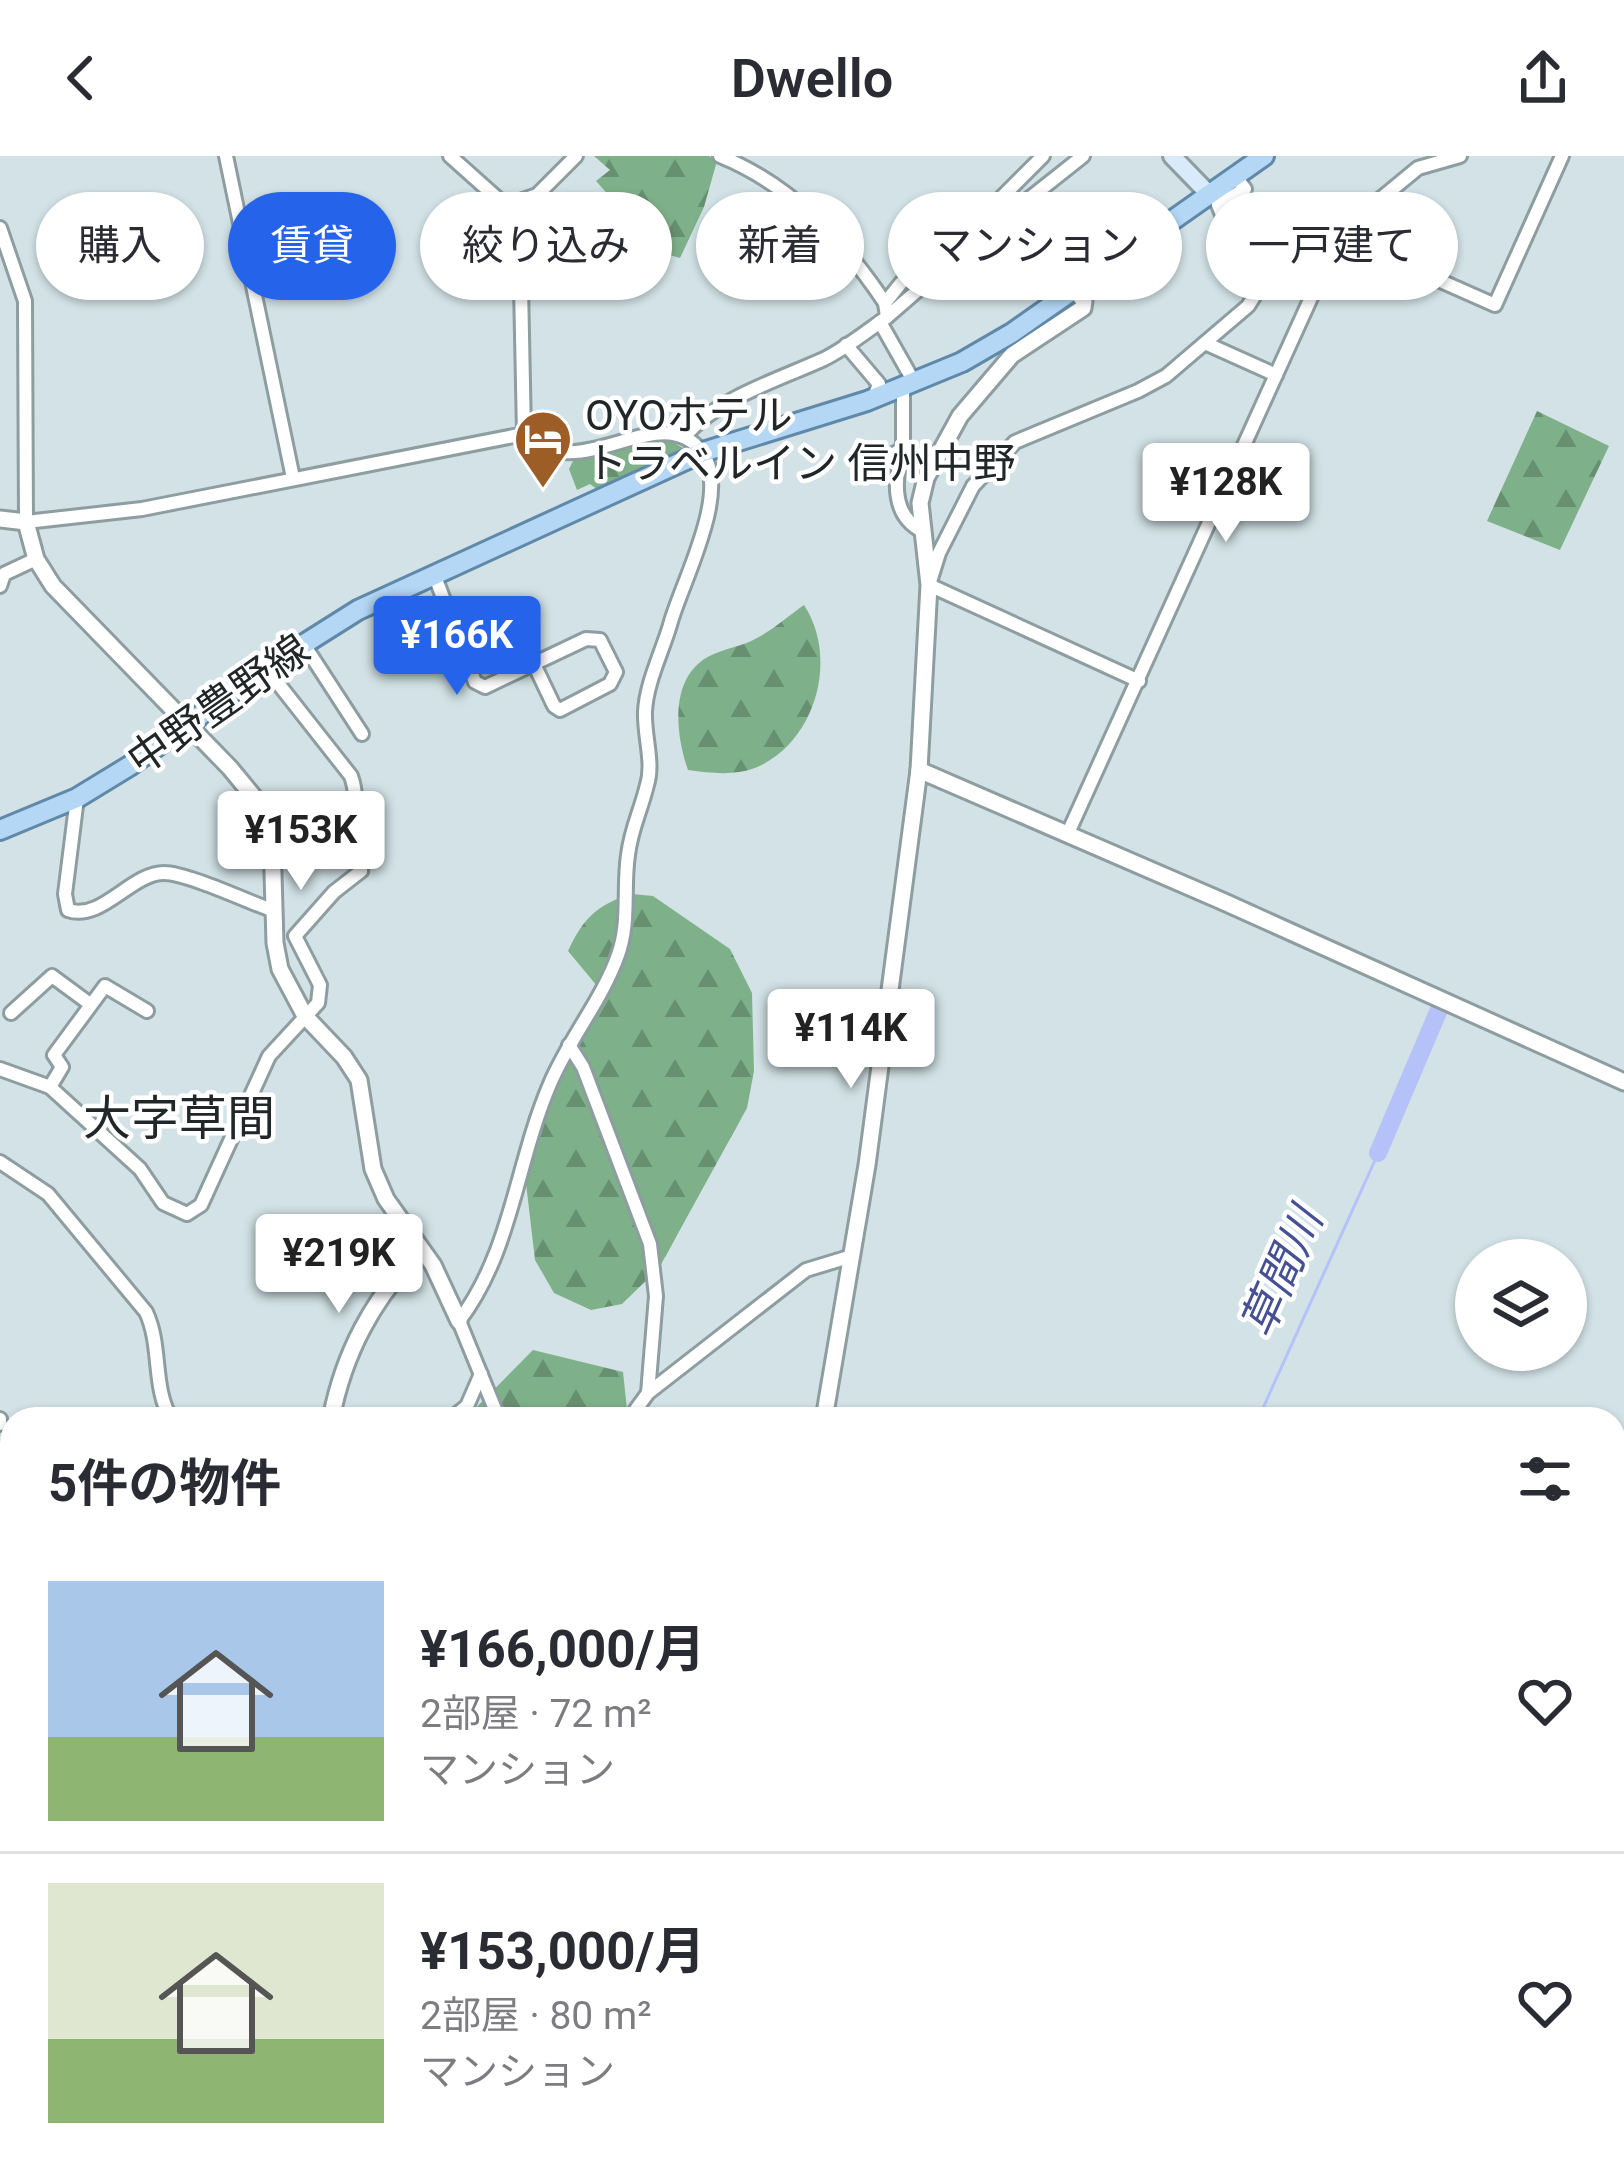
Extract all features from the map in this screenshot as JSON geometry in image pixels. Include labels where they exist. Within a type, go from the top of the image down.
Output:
[{"type":"main road","points":[[1172,156],[1207,192]]},
{"type":"main road","name":"中野豊野線","points":[[1207,192],[1264,156]]},
{"type":"main road","name":"中野豊野線","points":[[0,830],[77,798],[131,765],[185,723],[358,610],[703,452],[873,399],[962,362],[1059,300]]},
{"type":"street","points":[[226,156],[292,478]]},
{"type":"street","points":[[450,156],[490,192]]},
{"type":"street","points":[[538,192],[576,156]]},
{"type":"street","points":[[720,156],[758,171],[843,244],[884,314],[909,385],[895,493],[905,517],[922,532]]},
{"type":"street","points":[[884,314],[901,283],[990,209],[1043,156]]},
{"type":"street","points":[[683,437],[694,425],[756,390],[846,345],[1083,156]]},
{"type":"street","points":[[1389,192],[1418,168],[1460,156]]},
{"type":"street","points":[[1458,289],[1495,305],[1562,156]]},
{"type":"street","points":[[1234,174],[1245,189],[1240,192]]},
{"type":"street","points":[[0,228],[25,302],[26,523],[36,559],[53,586],[258,802],[272,839],[280,969],[305,1016],[359,1080],[374,1169],[386,1199],[433,1265],[494,1407]]},
{"type":"street","points":[[521,300],[524,434]]},
{"type":"street","points":[[826,1407],[852,1256],[919,770],[929,585],[920,503],[926,478],[960,416],[1012,355],[1083,308],[1083,300]]},
{"type":"street","points":[[929,585],[939,553],[973,486],[1015,442],[1166,376],[1252,300]]},
{"type":"street","points":[[1068,833],[1307,300]]},
{"type":"street","points":[[1204,343],[1276,374]]},
{"type":"street","points":[[846,345],[879,384],[873,399]]},
{"type":"street","points":[[0,519],[26,523],[142,509],[524,434],[558,454],[587,454],[611,441],[647,435],[683,437],[703,452],[711,479],[708,505],[694,566],[674,607],[645,711],[649,781],[632,823],[625,933],[617,958],[569,1045],[536,1125],[499,1252],[460,1322]]},
{"type":"street","points":[[877,462],[904,449]]},
{"type":"street","points":[[0,586],[4,574],[36,559]]},
{"type":"street","points":[[434,574],[475,682],[485,687],[586,639],[600,640],[616,672],[610,684],[560,710],[534,664]]},
{"type":"street","points":[[929,585],[1138,681]]},
{"type":"street","points":[[303,644],[362,734]]},
{"type":"street","points":[[0,1069],[50,1088],[140,1169],[164,1204],[180,1213],[192,1213],[217,1174],[269,1056],[318,1003],[320,985],[295,936],[334,892],[361,871],[353,844],[356,792],[344,766],[266,668]]},
{"type":"street","points":[[919,770],[1624,1082]]},
{"type":"street","points":[[77,798],[65,894],[68,910],[83,912],[148,876],[169,873],[274,911]]},
{"type":"street","points":[[11,1013],[52,976],[90,1004]]},
{"type":"street","points":[[50,1088],[62,1067],[54,1055],[105,986],[147,1011]]},
{"type":"street","points":[[569,1045],[583,1066],[650,1244],[656,1296],[648,1393]]},
{"type":"street","points":[[0,1162],[48,1195],[146,1312],[156,1334],[160,1390],[166,1407]]},
{"type":"street","points":[[335,1407],[349,1353],[369,1314],[420,1250]]},
{"type":"street","points":[[638,1407],[648,1393],[806,1270],[852,1256]]},
{"type":"street","points":[[466,1407],[481,1375]]},
{"type":"green space","points":[[594,156],[709,156],[717,161],[708,192],[696,192],[696,224],[680,258],[672,256],[672,192],[606,192],[596,181],[610,170]]},
{"type":"green space","points":[[1537,411],[1609,446],[1560,550],[1487,521]]},
{"type":"green space","points":[[671,441],[685,449],[598,490],[590,484],[577,490],[569,469],[573,461],[636,444]]},
{"type":"green space","points":[[804,605],[820,649],[820,673],[807,719],[793,739],[776,756],[747,771],[688,770],[678,715],[689,674],[716,653],[756,639]]},
{"type":"green space","points":[[632,894],[653,896],[730,949],[752,993],[754,1071],[747,1108],[659,1268],[622,1304],[591,1310],[554,1293],[535,1260],[524,1166],[528,1116],[607,998],[568,951],[593,914]]},
{"type":"green space","points":[[533,1350],[623,1372],[627,1407],[477,1407]]},
{"type":"waterway","name":"草間川","points":[[1378,1153],[1441,1005]]},
{"type":"waterway","name":"草間川","points":[[1263,1407],[1376,1158]]},
{"type":"place","name":"OYOホテル トラベルイン 信州中野","points":[[543,490]]},
{"type":"district","name":"大字草間","points":[[179,1118]]}]
